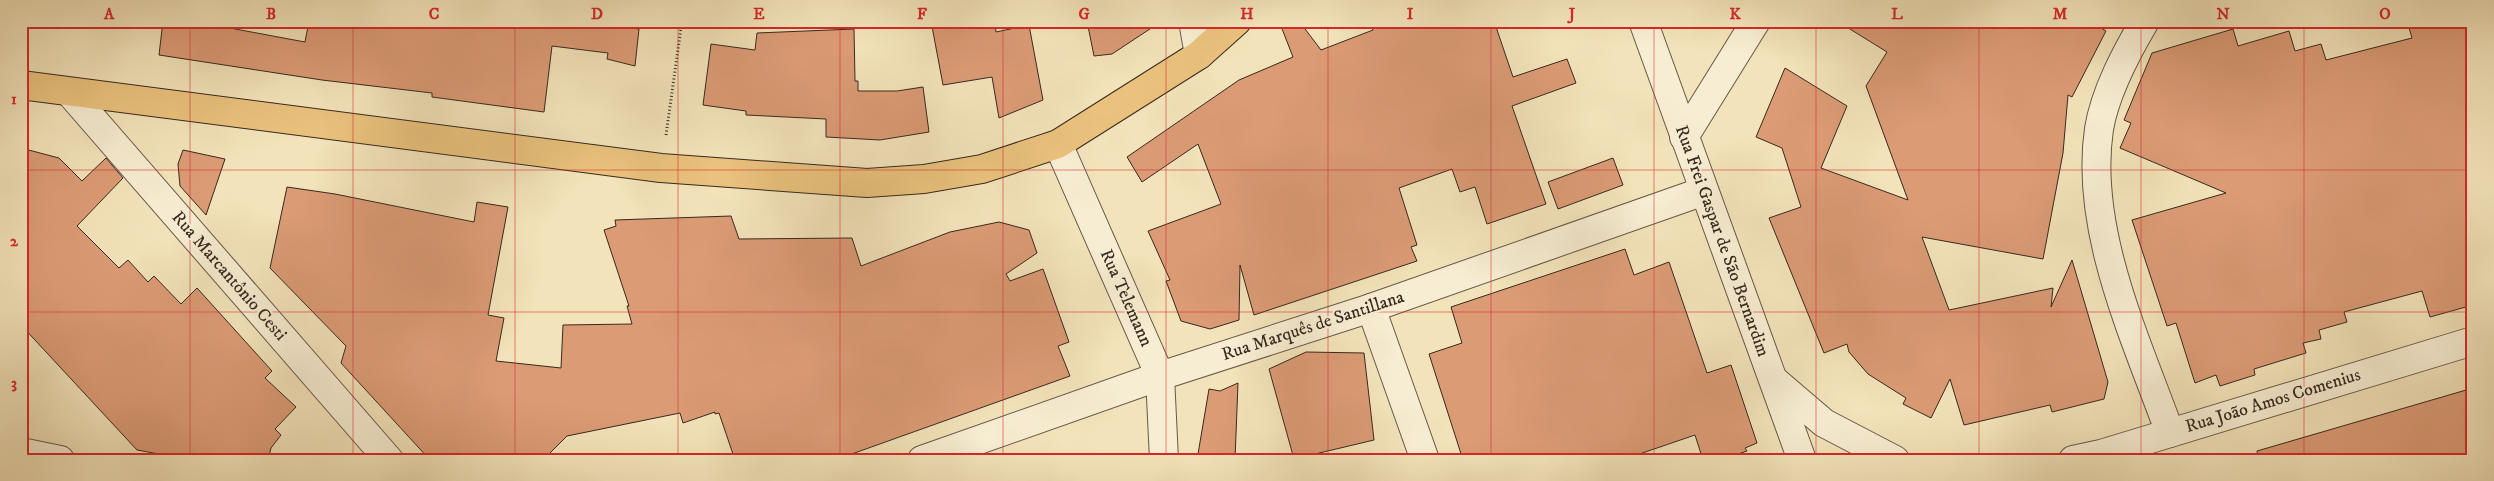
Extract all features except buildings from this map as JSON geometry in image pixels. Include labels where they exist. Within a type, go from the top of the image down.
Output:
[{"type":"main road","points":[[21,85],[70,93],[661,168],[868,184],[982,169],[1058,144],[1199,55],[1237,21]]},
{"type":"street","points":[[1192,21],[1199,55]]},
{"type":"street","name":"Rua Frei Gaspar de São Bernardim","points":[[1643,21],[1802,460]]},
{"type":"street","points":[[1684,137],[1756,21]]},
{"type":"street","points":[[2145,21],[2134,39],[2111,88],[2099,128],[2097,178],[2104,236],[2124,305],[2170,433]]},
{"type":"street","name":"Rua Marcantônio Cesti","points":[[70,93],[389,460]]},
{"type":"street","name":"Rua Telemann","points":[[1058,144],[1160,376],[1164,460]]},
{"type":"street","name":"Rua Marquês de Santillana","points":[[922,460],[1160,376],[1371,308],[1704,191]]},
{"type":"street","points":[[1371,308],[1425,460]]},
{"type":"street","name":"Rua João Amos Comenius","points":[[2073,460],[2102,454],[2473,341]]},
{"type":"street","points":[[1774,380],[1824,423],[1895,460]]},
{"type":"street","points":[[21,452],[60,460]]},
{"type":"path","points":[[661,168],[682,21]]}]
